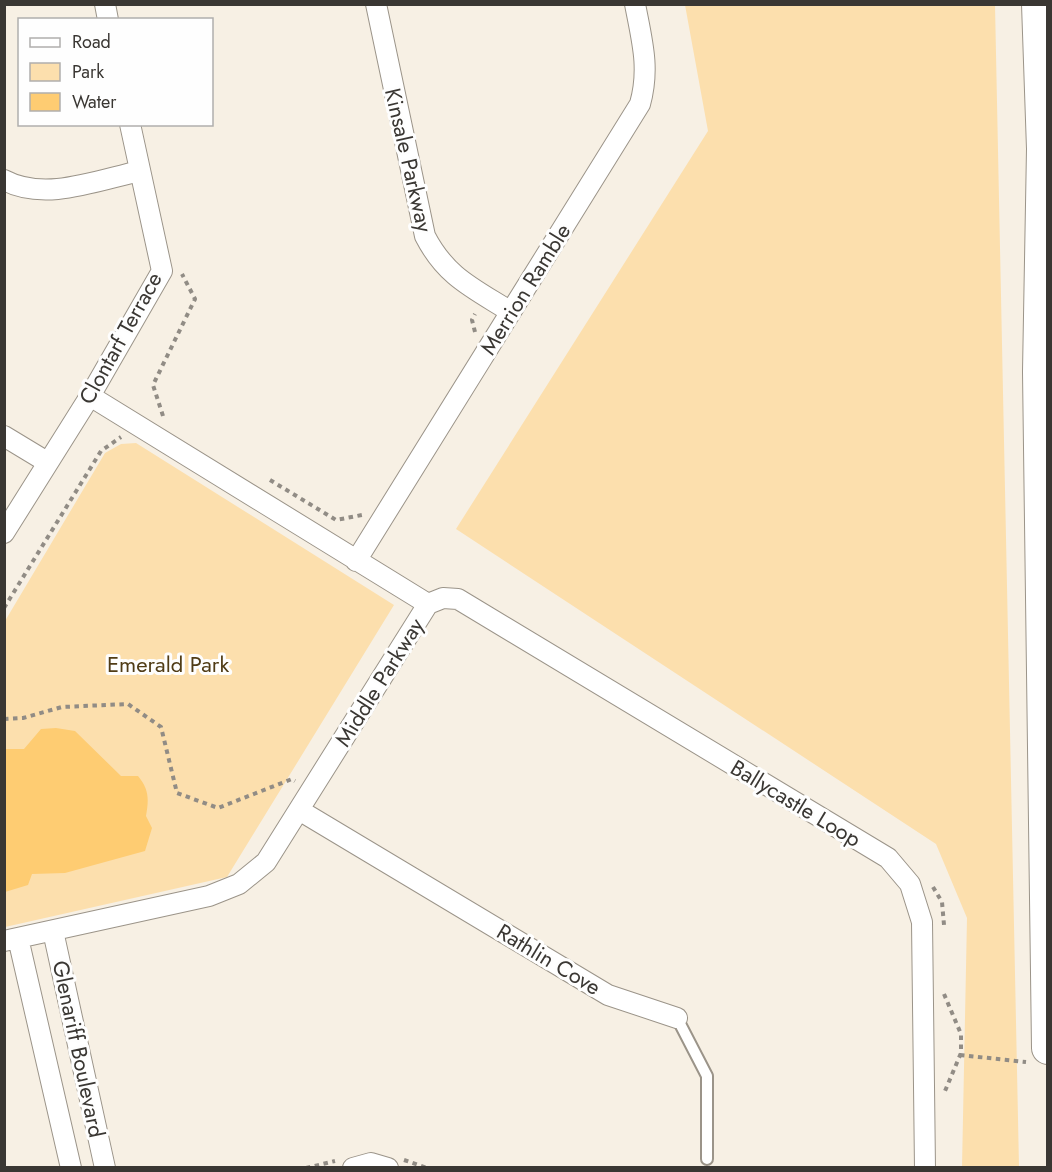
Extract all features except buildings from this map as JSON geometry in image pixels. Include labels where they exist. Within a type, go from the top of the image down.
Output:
[{"type":"main road","points":[[1038,4],[1043,149],[1039,372],[1039,1055]]},
{"type":"street","name":"Kinsale Parkway","points":[[376,4],[425,236],[435,256],[450,274],[511,312]]},
{"type":"street","name":"Merrion Ramble","points":[[356,561],[640,105],[646,82],[646,60],[635,4]]},
{"type":"street","name":"Clontarf Terrace","points":[[4,532],[90,396],[162,271],[130,126]]},
{"type":"street","points":[[4,180],[19,188],[54,189],[140,171]]},
{"type":"street","name":"Middle Parkway","points":[[11,940],[209,896],[239,884],[266,862],[428,604],[90,396]]},
{"type":"street","points":[[4,436],[47,462]]},
{"type":"street","name":"Ballycastle Loop","points":[[428,604],[443,598],[458,599],[888,858],[910,884],[922,922],[925,1167]]},
{"type":"street","name":"Rathlin Cove","points":[[299,810],[609,995],[677,1018]]},
{"type":"street","name":"Glenariff Boulevard","points":[[53,931],[105,1167]]},
{"type":"street","name":"Glenariff Boulevard","points":[[11,940],[71,1167]]},
{"type":"street","points":[[353,1167],[371,1163],[388,1167]]},
{"type":"lane","name":"Rathlin Cove","points":[[677,1018],[707,1076],[707,1159]]},
{"type":"path","points":[[158,438],[169,419],[161,414],[153,385],[195,299],[179,269]]},
{"type":"path","points":[[4,608],[101,451],[114,440],[124,436]]},
{"type":"path","points":[[267,479],[336,520],[365,514],[370,508]]},
{"type":"path","points":[[4,719],[23,718],[62,706],[128,704],[161,728],[177,793],[218,808],[292,779],[300,783]]},
{"type":"path","points":[[931,884],[942,902],[945,913],[942,933]]},
{"type":"path","points":[[941,988],[959,1025],[960,1056],[944,1095]]},
{"type":"path","points":[[960,1056],[1039,1055]]},
{"type":"green space","points":[[685,5],[995,5],[1019,1167],[962,1167],[967,918],[936,844],[456,529],[708,131]]},
{"type":"green space","name":"Emerald Park","points":[[136,443],[394,605],[227,877],[5,927],[5,621],[105,453],[121,444]]},
{"type":"water","points":[[56,728],[75,731],[121,776],[138,776],[142,781],[147,795],[146,816],[152,828],[145,851],[65,873],[32,874],[28,885],[5,892],[5,749],[24,749],[41,729]]}]
